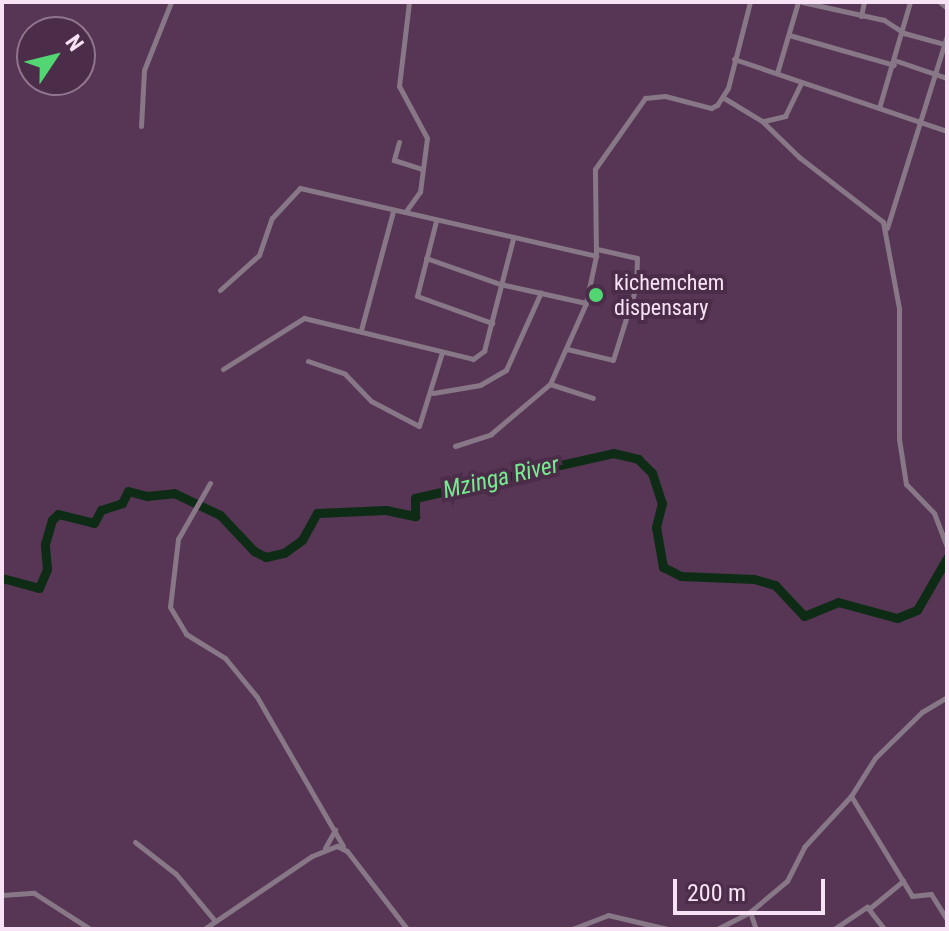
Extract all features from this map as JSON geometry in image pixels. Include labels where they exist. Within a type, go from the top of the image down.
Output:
[{"type":"street","points":[[141,126],[144,70],[171,2]]},
{"type":"street","points":[[406,211],[420,192],[427,138],[398,81],[409,2]]},
{"type":"street","points":[[455,446],[491,434],[550,384],[586,303],[597,253],[592,175],[645,98],[665,96],[711,108],[724,98],[750,2]]},
{"type":"street","points":[[777,73],[800,2],[884,20],[904,33],[944,44]]},
{"type":"street","points":[[861,16],[864,2]]},
{"type":"street","points":[[879,108],[896,63],[910,2]]},
{"type":"street","points":[[940,2],[947,8]]},
{"type":"street","points":[[789,35],[947,78]]},
{"type":"street","points":[[887,230],[923,124],[947,35]]},
{"type":"street","points":[[734,59],[947,131]]},
{"type":"street","points":[[762,121],[785,116],[801,83]]},
{"type":"street","points":[[724,98],[762,121],[817,172],[879,217],[887,230],[899,308],[899,451],[906,484],[934,513],[947,547]]},
{"type":"street","points":[[399,142],[394,160],[422,169]]},
{"type":"street","points":[[220,290],[259,255],[272,218],[294,190],[326,191],[393,211],[406,211],[513,239],[637,258],[636,287],[613,360],[567,349]]},
{"type":"street","points":[[361,330],[393,211]]},
{"type":"street","points":[[436,221],[419,299],[492,323]]},
{"type":"street","points":[[223,369],[299,319],[361,330],[473,359],[484,351],[513,239]]},
{"type":"street","points":[[426,258],[500,284],[586,303]]},
{"type":"street","points":[[433,393],[480,385],[506,370],[541,292]]},
{"type":"street","points":[[308,361],[345,374],[375,405],[419,426],[433,393],[442,352]]},
{"type":"street","points":[[550,384],[593,398]]},
{"type":"street","points":[[210,483],[178,539],[170,607],[186,634],[225,658],[257,697],[343,846],[407,929]]},
{"type":"street","points":[[717,929],[750,912],[787,881],[804,847],[851,796],[875,758],[922,712],[947,697]]},
{"type":"street","points":[[851,796],[916,898],[931,894],[947,920]]},
{"type":"street","points":[[324,849],[335,830]]},
{"type":"street","points":[[135,842],[176,874],[216,920],[217,929],[206,928]]},
{"type":"street","points":[[206,928],[324,849],[343,846]]},
{"type":"street","points":[[870,909],[903,881]]},
{"type":"street","points":[[2,895],[34,893],[90,929]]},
{"type":"street","points":[[834,929],[863,907],[870,909],[884,929]]},
{"type":"street","points":[[750,912],[756,929]]},
{"type":"street","points":[[572,929],[608,915],[667,929]]},
{"type":"waterway","name":"Mzinga River","points":[[2,578],[39,588],[47,569],[45,544],[52,520],[58,514],[94,523],[101,510],[122,503],[128,491],[147,496],[174,493],[220,515],[254,551],[266,557],[284,553],[302,540],[317,513],[386,510],[415,516],[415,498],[613,453],[638,459],[652,473],[662,503],[656,527],[663,567],[681,576],[754,579],[775,585],[804,616],[838,602],[897,618],[917,610],[947,558]]},
{"type":"place","name":"kichemchem dispensary","points":[[596,295]]}]
